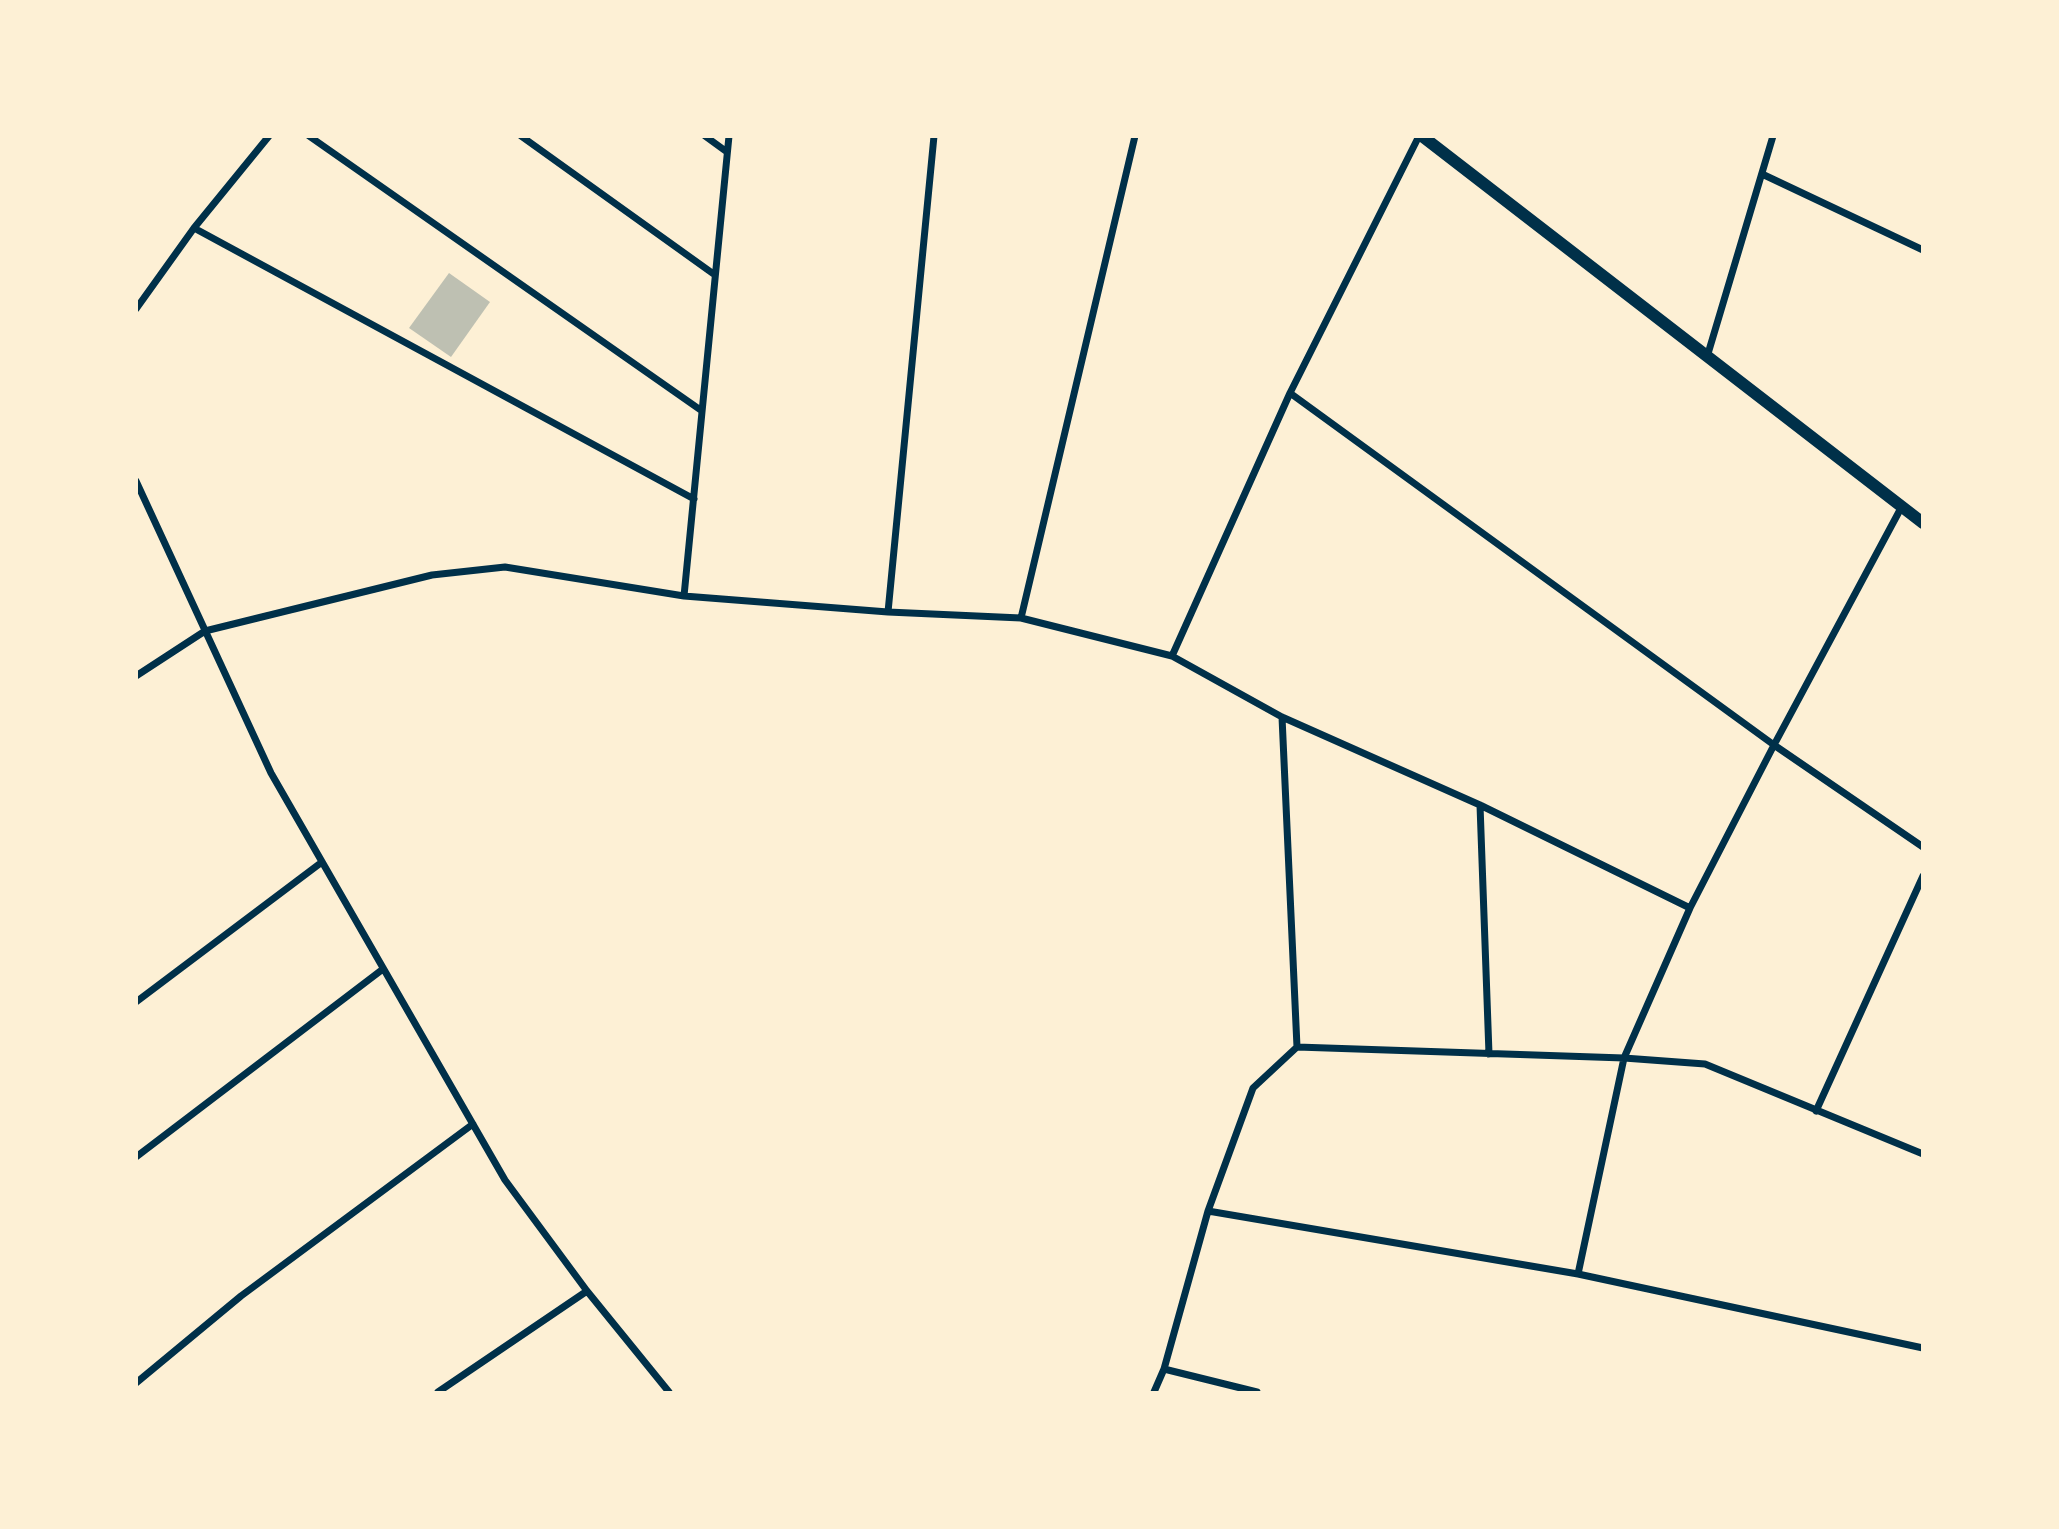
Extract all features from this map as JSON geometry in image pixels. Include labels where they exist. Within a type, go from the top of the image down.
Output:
[{"type":"street","points":[[136,309],[194,228],[268,136]]},
{"type":"street","points":[[309,136],[702,411]]},
{"type":"street","points":[[522,136],[715,275]]},
{"type":"street","points":[[705,136],[727,152]]},
{"type":"street","points":[[684,596],[729,136]]},
{"type":"street","points":[[888,612],[934,136]]},
{"type":"street","points":[[1021,618],[1135,136]]},
{"type":"street","points":[[1172,656],[1290,393],[1420,136],[1923,523]]},
{"type":"street","points":[[1707,358],[1773,136]]},
{"type":"street","points":[[1762,174],[1923,250]]},
{"type":"street","points":[[194,228],[694,499]]},
{"type":"street","points":[[1290,393],[1774,745],[1923,847]]},
{"type":"street","points":[[136,481],[271,773],[505,1180],[587,1291],[669,1392]]},
{"type":"street","points":[[1578,1274],[1624,1058],[1690,908],[1901,508]]},
{"type":"street","points":[[136,676],[205,631],[432,575],[505,567],[684,596],[888,612],[1021,618],[1172,656],[1282,717],[1480,804],[1690,908]]},
{"type":"street","points":[[1282,717],[1297,1047]]},
{"type":"street","points":[[1480,804],[1489,1054]]},
{"type":"street","points":[[136,1002],[322,862]]},
{"type":"street","points":[[1816,1111],[1923,877]]},
{"type":"street","points":[[136,1157],[383,969]]},
{"type":"street","points":[[1154,1392],[1164,1369],[1208,1211],[1253,1088],[1297,1047],[1624,1058],[1705,1064],[1923,1154]]},
{"type":"street","points":[[136,1383],[241,1296],[474,1124]]},
{"type":"street","points":[[1208,1211],[1578,1274],[1923,1348]]},
{"type":"street","points":[[438,1392],[587,1291]]},
{"type":"street","points":[[1164,1369],[1258,1392]]},
{"type":"building","points":[[449,273],[490,302],[451,357],[409,328]]}]
